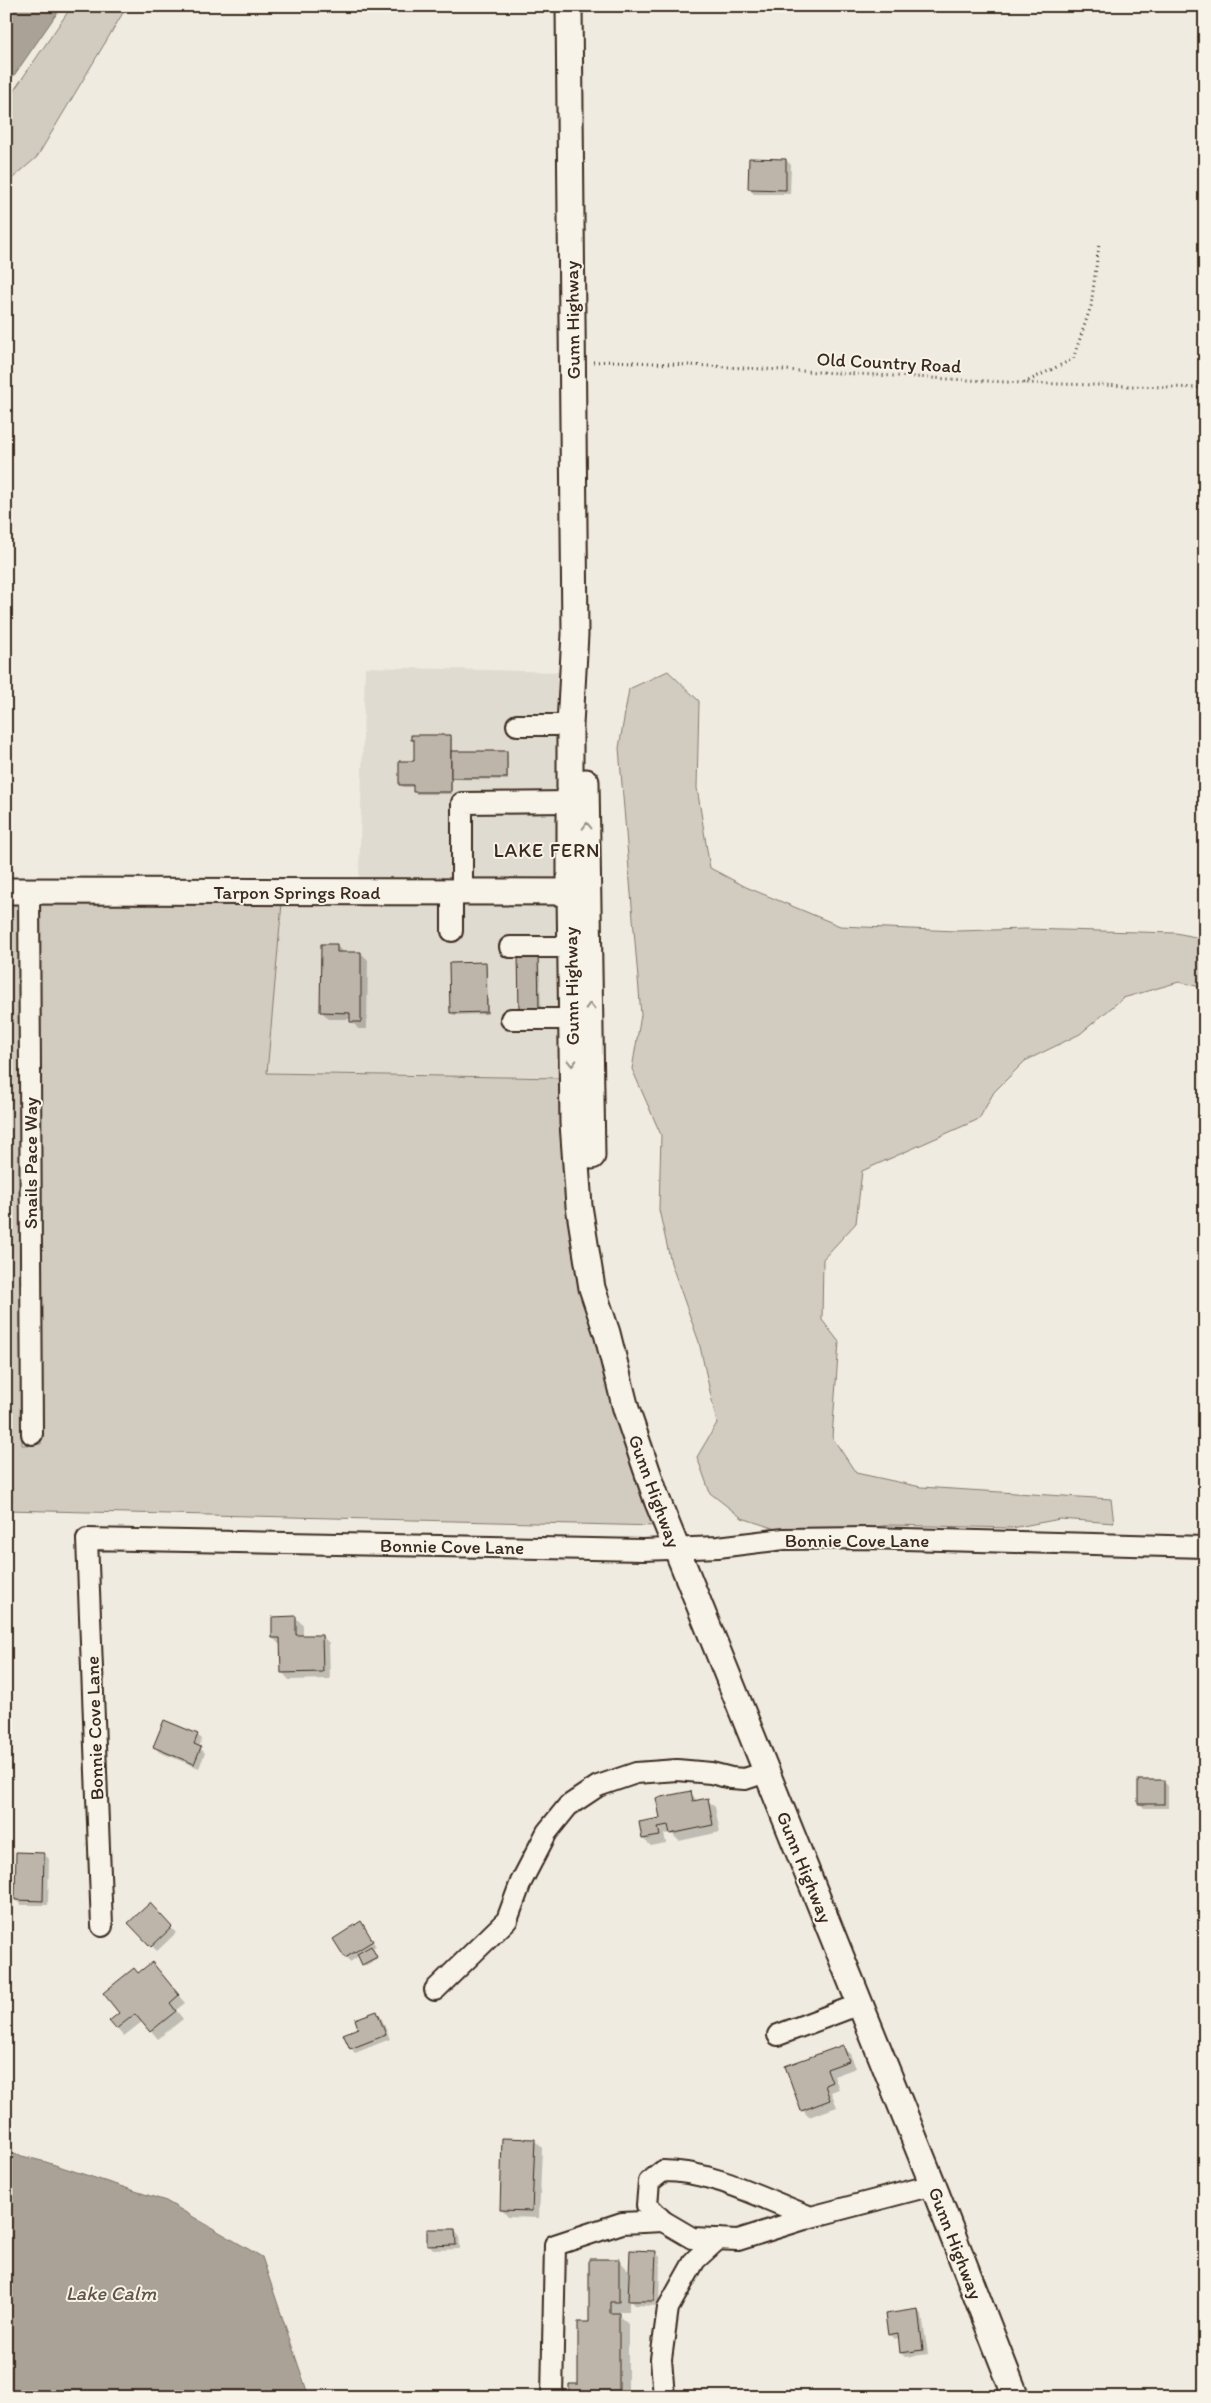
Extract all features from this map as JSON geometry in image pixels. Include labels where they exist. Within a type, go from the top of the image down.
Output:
[{"type":"main road","name":"Gunn Highway","points":[[569,6],[575,634],[570,725],[570,802],[579,892],[596,1223],[607,1333]]},
{"type":"main road","name":"Gunn Highway","points":[[575,634],[583,725],[579,892],[570,947],[573,1123],[579,1206],[592,1288],[607,1333],[626,1409],[676,1549],[1016,2397]]},
{"type":"main road","name":"Tarpon Springs Road","points":[[18,891],[579,892]]},
{"type":"street","points":[[517,725],[570,725]]},
{"type":"street","points":[[452,931],[457,892],[462,803],[570,802]]},
{"type":"street","name":"Snails Pace Way","points":[[18,891],[32,1434]]},
{"type":"street","points":[[510,947],[570,947]]},
{"type":"street","points":[[511,1019],[571,1019]]},
{"type":"street","name":"Bonnie Cove Lane","points":[[102,1926],[87,1538],[676,1549],[784,1539],[859,1538],[1205,1547]]},
{"type":"street","points":[[435,1990],[507,1920],[521,1882],[547,1832],[568,1806],[598,1786],[636,1773],[677,1770],[745,1779],[766,1772]]},
{"type":"street","points":[[778,2035],[860,2004]]},
{"type":"street","points":[[811,2217],[723,2182],[685,2171],[663,2171],[649,2182],[647,2205],[663,2221],[692,2238],[738,2240],[811,2217],[933,2186]]},
{"type":"street","points":[[552,2397],[555,2244],[622,2223],[663,2221]]},
{"type":"street","points":[[664,2397],[661,2359],[668,2308],[695,2260],[718,2239]]},
{"type":"path","points":[[1024,383],[1073,359],[1091,306],[1099,244]]},
{"type":"path","name":"Old Country Road","points":[[573,363],[615,361],[1024,383],[1205,388]]},
{"type":"shaded area","points":[[72,6],[127,6],[37,157],[6,184],[6,102]]},
{"type":"shaded area","points":[[365,667],[563,672],[560,881],[336,882],[359,878]]},
{"type":"shaded area","points":[[668,671],[699,701],[697,788],[710,868],[746,887],[840,926],[957,931],[1025,929],[1176,933],[1205,939],[1205,988],[1179,982],[1123,998],[1080,1034],[1025,1061],[994,1092],[979,1119],[862,1171],[856,1223],[823,1259],[822,1320],[839,1342],[832,1437],[856,1473],[921,1487],[1111,1499],[1114,1523],[1060,1519],[1012,1528],[890,1525],[806,1539],[742,1518],[710,1493],[697,1457],[717,1423],[699,1342],[671,1263],[659,1210],[661,1135],[632,1069],[641,1015],[619,748],[629,689]]},
{"type":"shaded area","points":[[6,902],[20,902],[22,1445],[41,1444],[39,902],[282,903],[267,1073],[563,1078],[564,1123],[657,1526],[6,1510]]},
{"type":"shaded area","points":[[282,903],[560,903],[563,1078],[267,1073]]},
{"type":"water","points":[[6,6],[62,6],[6,87]]},
{"type":"water","name":"Lake Calm","points":[[6,2152],[46,2162],[166,2201],[262,2257],[309,2397],[6,2397]]},
{"type":"building","points":[[749,158],[786,159],[786,190],[748,189]]},
{"type":"building","points":[[411,735],[451,735],[451,792],[413,792],[413,785],[399,785],[399,761],[414,761],[414,740],[411,740]]},
{"type":"building","points":[[451,751],[507,751],[507,778],[451,778]]},
{"type":"building","points":[[321,944],[337,944],[337,952],[361,952],[361,1022],[350,1022],[350,1013],[320,1012]]},
{"type":"building","points":[[518,953],[538,953],[539,1011],[519,1012]]},
{"type":"building","points":[[486,962],[487,1012],[450,1013],[449,963]]},
{"type":"building","points":[[296,1616],[296,1635],[322,1635],[323,1672],[281,1673],[280,1638],[272,1638],[272,1617]]},
{"type":"building","points":[[164,1720],[198,1734],[194,1744],[201,1747],[194,1764],[153,1747]]},
{"type":"building","points":[[1138,1780],[1164,1780],[1164,1804],[1138,1804]]},
{"type":"building","points":[[691,1791],[693,1801],[708,1798],[713,1825],[670,1834],[668,1825],[658,1827],[660,1836],[642,1839],[639,1822],[660,1818],[656,1798]]},
{"type":"building","points":[[16,1852],[44,1853],[43,1901],[15,1900]]},
{"type":"building","points":[[150,1903],[172,1927],[151,1947],[128,1923]]},
{"type":"building","points":[[361,1921],[373,1941],[345,1958],[333,1939]]},
{"type":"building","points":[[371,1946],[377,1957],[362,1965],[357,1954]]},
{"type":"building","points":[[152,1962],[179,1995],[170,2003],[176,2011],[150,2032],[135,2014],[116,2029],[109,2021],[119,2013],[103,1993],[134,1968],[138,1973]]},
{"type":"building","points":[[377,2011],[386,2035],[350,2049],[343,2034],[358,2028],[355,2019]]},
{"type":"building","points":[[843,2045],[849,2061],[827,2069],[832,2082],[825,2085],[830,2100],[801,2111],[785,2066]]},
{"type":"building","points":[[502,2138],[535,2139],[532,2211],[500,2210]]},
{"type":"building","points":[[427,2229],[455,2229],[456,2245],[427,2246]]},
{"type":"building","points":[[630,2250],[656,2251],[654,2301],[628,2301]]},
{"type":"building","points":[[589,2259],[619,2259],[619,2302],[610,2302],[610,2313],[619,2313],[619,2397],[569,2397],[569,2384],[578,2384],[578,2322],[589,2322]]},
{"type":"building","points":[[918,2309],[923,2350],[900,2353],[898,2333],[888,2335],[885,2314]]},
{"type":"district","name":"LAKE FERN","points":[[547,850]]}]
